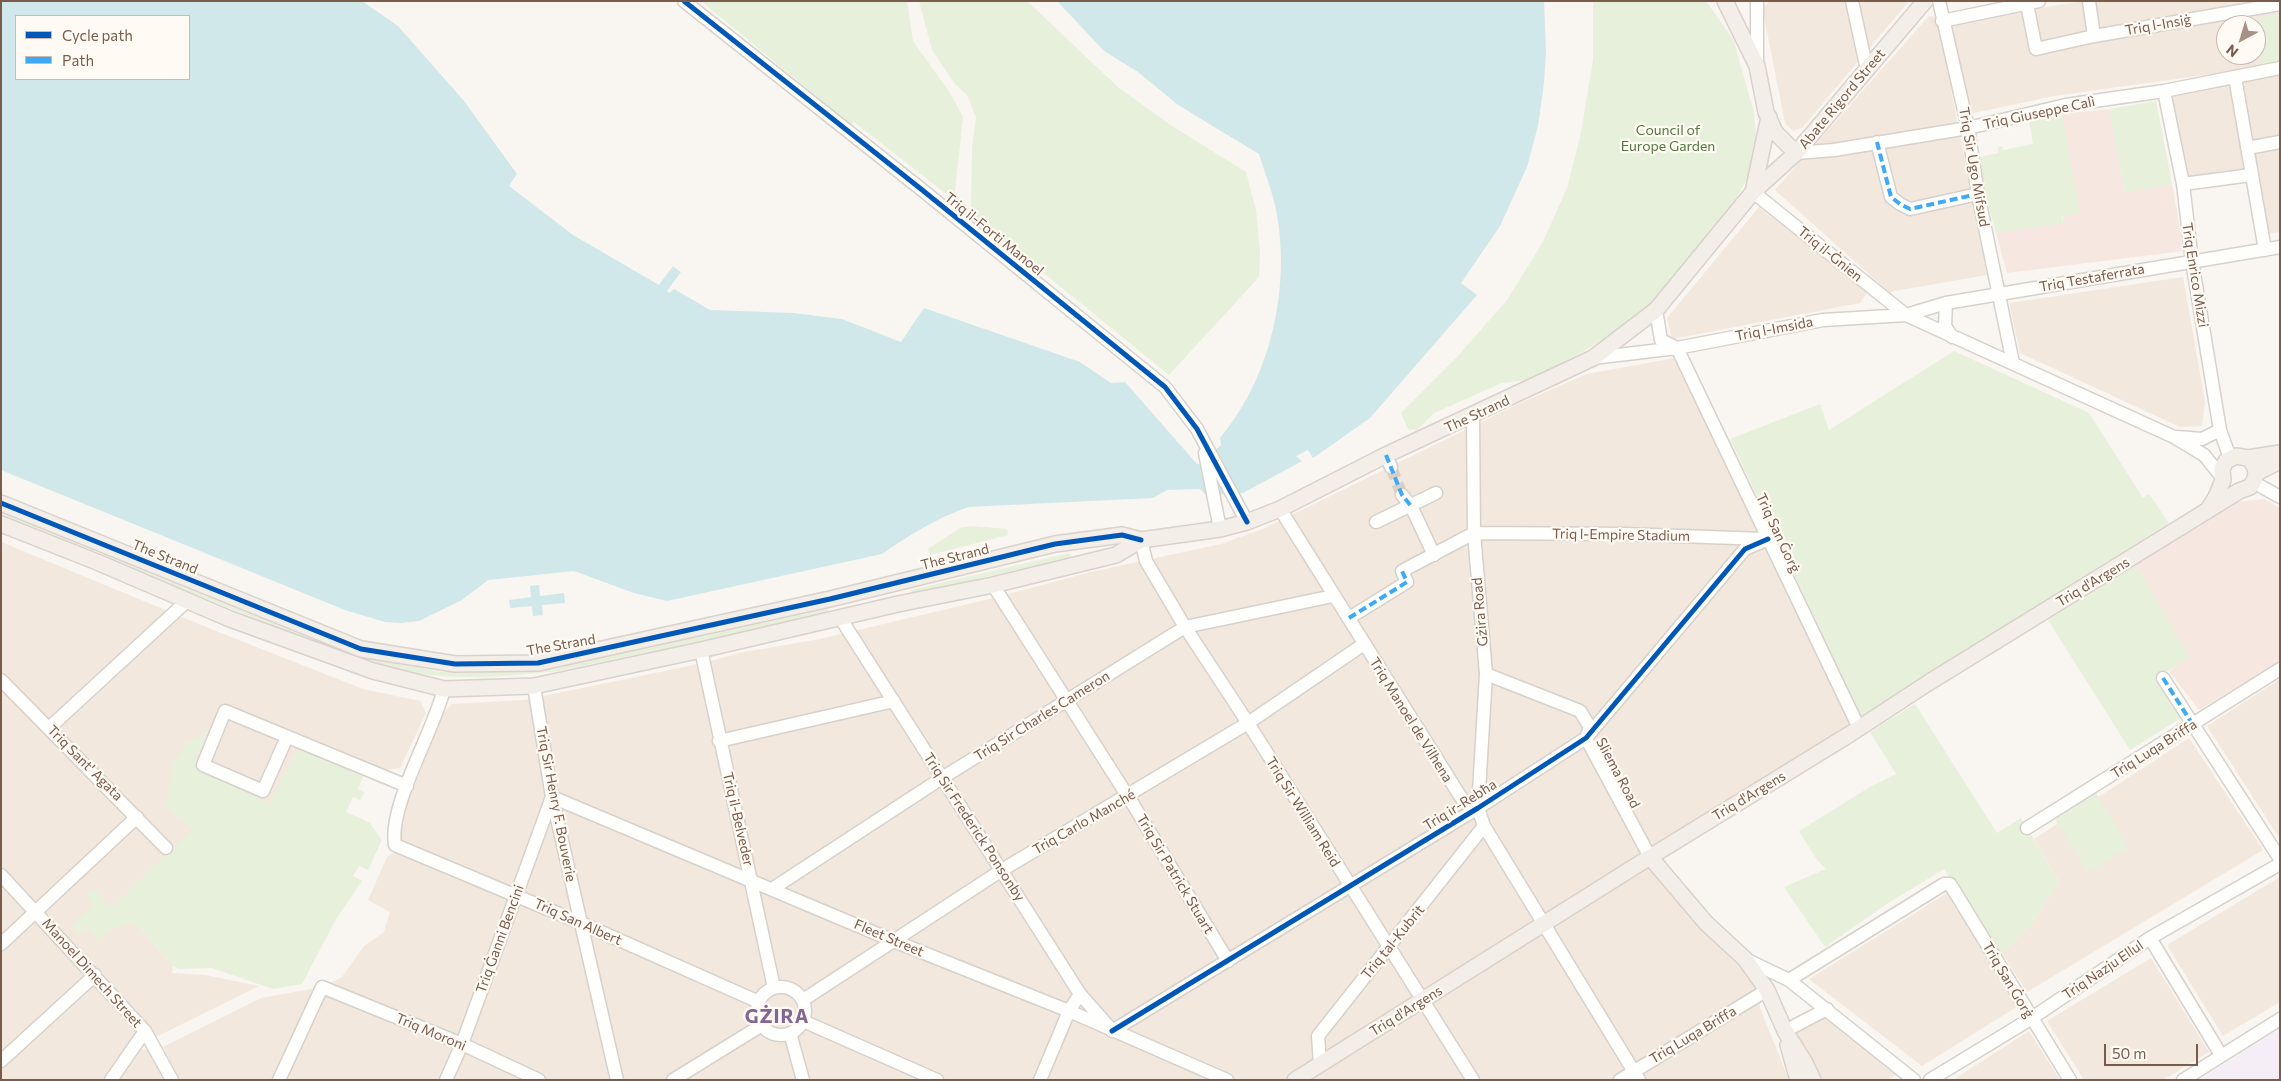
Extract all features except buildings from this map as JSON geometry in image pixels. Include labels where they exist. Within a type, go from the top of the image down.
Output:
[{"type":"main road","points":[[1725,1],[1757,66],[1768,118],[1775,132],[1796,152]]},
{"type":"main road","name":"Abate Rigord Street","points":[[1753,192],[1796,152],[1925,1]]},
{"type":"main road","points":[[1753,192],[1768,118]]},
{"type":"main road","name":"The Strand","points":[[1,502],[360,649],[455,664],[538,663],[838,597],[1055,544],[1122,535],[1141,540],[1220,529],[1247,522],[1389,461],[1473,416],[1593,358],[1656,310],[1753,192]]},
{"type":"main road","points":[[2230,458],[2239,456],[2248,458],[2280,453]]},
{"type":"main road","name":"Triq d'Argens","points":[[2205,513],[2216,497],[2222,478],[2223,466],[2230,458]]},
{"type":"main road","points":[[2248,458],[2254,466],[2255,478]]},
{"type":"main road","name":"Triq d'Argens","points":[[1295,1080],[1859,728],[1928,682],[2239,491],[2250,487],[2255,478],[2280,461]]},
{"type":"main road","points":[[2222,478],[2228,487],[2239,491]]},
{"type":"main road","name":"The Strand","points":[[1,524],[230,619],[373,671],[444,690],[534,686],[840,619],[898,604],[993,585],[1116,555],[1141,540]]},
{"type":"main road","name":"Sliema Road","points":[[1650,857],[1706,923],[1745,959],[1766,990],[1785,1031],[1813,1080]]},
{"type":"main road","name":"Sliema Road","points":[[1785,1031],[1798,1080]]},
{"type":"street","name":"Triq il-Forti Manoel","points":[[684,1],[921,189],[1165,387],[1197,429],[1247,522]]},
{"type":"street","points":[[1757,1],[1757,66]]},
{"type":"street","points":[[1852,1],[1867,70]]},
{"type":"street","name":"Triq Sir Ugo Mifsud","points":[[1939,1],[1942,21],[1968,128],[1978,194],[2013,364]]},
{"type":"street","points":[[2089,1],[2094,36]]},
{"type":"street","points":[[1942,21],[2033,3]]},
{"type":"street","name":"Triq l-Insiġ","points":[[2033,3],[2036,49],[2094,36],[2280,4]]},
{"type":"street","name":"Triq Giuseppe Calì","points":[[1796,152],[1834,150],[1968,128],[2066,105],[2164,91],[2280,68]]},
{"type":"street","points":[[2235,76],[2265,250]]},
{"type":"street","name":"Triq Enrico Mizzi","points":[[2164,91],[2183,184],[2192,261],[2220,430],[2230,458]]},
{"type":"street","points":[[1877,142],[1891,196],[1905,207],[1910,209],[1978,194]]},
{"type":"street","points":[[2247,148],[2280,142]]},
{"type":"street","points":[[2183,184],[2251,175]]},
{"type":"street","name":"Triq il-Ġnien","points":[[1753,192],[1906,315]]},
{"type":"street","name":"Triq Testaferrata","points":[[1906,315],[1946,303],[2280,247]]},
{"type":"street","points":[[1946,303],[1945,326],[1952,337]]},
{"type":"street","name":"Triq San Ġorġ","points":[[1656,310],[1661,340],[1677,348],[1859,728]]},
{"type":"street","name":"Triq l-Imsida","points":[[1593,358],[1677,348],[1823,320],[1906,315],[2174,437],[2204,455],[2222,478]]},
{"type":"street","name":"Gżira Road","points":[[1473,416],[1474,533],[1486,674],[1478,808]]},
{"type":"street","name":"Triq l-Imsida","points":[[2174,437],[2202,438],[2220,430]]},
{"type":"street","name":"Triq il-Forti Manoel","points":[[1203,443],[1220,529]]},
{"type":"street","points":[[2255,478],[2280,497]]},
{"type":"street","points":[[1376,522],[1436,493]]},
{"type":"street","points":[[1402,495],[1411,506],[1434,555]]},
{"type":"street","name":"Triq Manoel de Vilhena","points":[[1280,509],[1462,800],[1478,808]]},
{"type":"street","points":[[1349,618],[1407,582],[1402,571],[1474,533]]},
{"type":"street","name":"Triq l-Empire Stadium","points":[[1474,533],[1624,534],[1768,539]]},
{"type":"street","name":"Triq ir-Rebħa","points":[[1112,1031],[1478,808],[1586,738],[1745,549],[1768,539]]},
{"type":"street","name":"Triq Sir William Reid","points":[[1141,540],[1146,561],[1185,627],[1248,723],[1388,948],[1473,1080]]},
{"type":"street","name":"Triq Sir Patrick Stuart","points":[[993,585],[1128,796],[1228,961]]},
{"type":"street","name":"Triq Sir Charles Cameron","points":[[772,889],[942,778],[1185,627],[1333,596]]},
{"type":"street","points":[[49,728],[188,600]]},
{"type":"street","name":"Triq Sir Frederick Ponsonby","points":[[840,619],[1080,994],[1112,1031]]},
{"type":"street","name":"Triq Carlo Manché","points":[[802,1000],[1002,870],[1248,723],[1364,644]]},
{"type":"street","name":"Triq il-Belveder","points":[[701,650],[719,741],[752,880],[774,988]]},
{"type":"street","name":"Triq Luqa Briffa","points":[[2027,828],[2280,669]]},
{"type":"street","name":"Sliema Road","points":[[1486,674],[1580,711],[1590,727],[1586,738],[1650,857]]},
{"type":"street","points":[[2163,678],[2280,859]]},
{"type":"street","name":"Triq Sant' Agata","points":[[1,680],[166,848]]},
{"type":"street","name":"Triq Sir Henry F. Bouverie","points":[[534,686],[552,796],[617,1080]]},
{"type":"street","points":[[287,736],[263,791],[203,765],[225,711],[287,736],[407,786],[444,690]]},
{"type":"street","points":[[719,741],[894,701]]},
{"type":"street","name":"Triq San Albert","points":[[407,786],[392,832],[395,845],[517,895],[759,1002]]},
{"type":"street","name":"Fleet Street","points":[[552,796],[894,941],[1069,1011],[1227,1080]]},
{"type":"street","name":"Triq Ġanni Bencini","points":[[446,1080],[462,1044],[552,796]]},
{"type":"street","points":[[1478,808],[1484,826],[1636,1075]]},
{"type":"street","points":[[1,944],[137,817]]},
{"type":"street","name":"Triq tal-Kubrit","points":[[1320,1063],[1318,1036],[1484,826]]},
{"type":"street","name":"Triq Nazju Ellul","points":[[1930,1080],[2032,1018],[2150,938],[2280,864]]},
{"type":"street","name":"Manoel Dimech Street","points":[[1,874],[145,1031],[172,1080]]},
{"type":"street","name":"Triq San Ġorġ","points":[[1789,980],[1944,884],[1950,884],[2070,1080]]},
{"type":"street","points":[[2150,938],[2221,1055]]},
{"type":"street","points":[[1745,959],[1789,980],[1914,1080]]},
{"type":"street","points":[[1,1062],[95,975]]},
{"type":"street","name":"Triq Moroni","points":[[279,1080],[322,987],[462,1044],[539,1080]]},
{"type":"street","points":[[774,988],[790,989],[802,1000],[805,1014],[803,1021],[790,1033],[775,1034],[762,1025],[759,1018],[759,1002],[765,993],[774,988]]},
{"type":"street","name":"Triq Luqa Briffa","points":[[1620,1080],[1636,1075],[1766,990]]},
{"type":"street","points":[[1040,1080],[1069,1011],[1080,994]]},
{"type":"street","points":[[1785,1031],[1827,1009]]},
{"type":"street","points":[[2183,1080],[2280,1019]]},
{"type":"street","points":[[803,1021],[937,1080]]},
{"type":"street","points":[[673,1080],[762,1025]]},
{"type":"street","points":[[111,1080],[145,1031]]},
{"type":"street","points":[[790,1033],[803,1080]]},
{"type":"shaded area","points":[[1768,1],[1909,1],[1802,128],[1793,131],[1785,123],[1762,6],[1768,4]]},
{"type":"shaded area","points":[[2085,1],[2280,1],[2280,14],[2266,17],[2266,15],[2216,15],[2216,65],[2262,65],[2262,67],[2054,96],[1969,114],[1950,27],[2023,11],[2034,56],[2044,53],[2034,9]]},
{"type":"shaded area","points":[[1929,16],[1937,17],[1987,275],[1889,292],[1775,190]]},
{"type":"shaded area","points":[[2280,68],[2280,232],[2267,234],[2254,170],[2183,184],[2164,91]]},
{"type":"shaded area","points":[[2109,109],[2125,192],[2172,184],[2184,251],[2007,273],[1996,233],[2063,222],[2062,114]]},
{"type":"shaded area","points":[[1759,207],[1868,291],[1860,303],[1672,339],[1667,318]]},
{"type":"shaded area","points":[[2183,277],[2205,402],[2202,426],[2180,427],[2020,353],[2009,303]]},
{"type":"shaded area","points":[[1675,358],[1853,725],[1644,852],[1758,981],[1760,1008],[1789,1080],[180,1080],[163,1047],[261,998],[322,987],[342,977],[364,946],[384,932],[390,912],[368,900],[387,857],[398,850],[397,830],[442,714],[452,704],[524,700],[708,662],[739,653],[820,639],[985,600],[1091,572],[1221,544],[1265,528],[1518,404],[1587,374]]},
{"type":"shaded area","points":[[2264,499],[2280,508],[2280,662],[2199,710],[2169,671],[2189,657],[2141,573],[2134,566],[2234,502]]},
{"type":"shaded area","points":[[1,542],[216,631],[363,689],[420,701],[426,713],[400,768],[386,770],[310,740],[304,750],[297,752],[269,804],[194,766],[207,731],[186,745],[167,806],[215,848],[141,929],[173,966],[172,973],[205,975],[259,986],[156,1037],[146,1025],[136,1032],[102,1080],[1,1080]]},
{"type":"shaded area","points":[[2280,679],[2280,839],[2207,726]]},
{"type":"shaded area","points":[[2189,738],[2263,850],[2027,992],[2002,953],[2033,922],[2059,881],[2034,839]]},
{"type":"shaded area","points":[[2280,877],[2280,1002],[2223,1036],[2167,945]]},
{"type":"shaded area","points":[[1947,893],[2018,1006],[1922,1066],[1809,979]]},
{"type":"shaded area","points":[[2151,958],[2209,1052],[2163,1080],[2084,1080],[2047,1021]]},
{"type":"shaded area","points":[[1825,1016],[1898,1074],[1887,1080],[1823,1080],[1796,1032]]},
{"type":"shaded area","points":[[2280,1028],[2280,1080],[2200,1080]]},
{"type":"shaded area","points":[[2029,1031],[2060,1080],[1953,1080]]},
{"type":"shaded area","points":[[147,1049],[163,1080],[120,1080],[141,1050]]},
{"type":"green space","points":[[701,1],[907,1],[913,41],[950,93],[963,117],[954,200],[854,122],[851,125]]},
{"type":"green space","points":[[919,1],[1027,1],[1119,88],[1172,126],[1246,172],[1256,210],[1260,253],[1259,277],[1169,375],[971,214],[972,149],[976,117],[967,95],[955,84],[932,50]]},
{"type":"green space","name":"Council of Europe Garden","points":[[1593,1],[1706,1],[1734,41],[1754,113],[1756,135],[1750,173],[1737,197],[1707,237],[1649,306],[1584,351],[1528,380],[1502,383],[1434,413],[1417,430],[1408,429],[1401,413],[1459,355],[1507,300],[1543,242],[1567,188],[1580,138],[1593,60]]},
{"type":"green space","points":[[2280,14],[2280,64],[2262,67],[2262,65],[2266,65],[2266,17]]},
{"type":"green space","points":[[2156,101],[2172,184],[2125,193],[2109,109]]},
{"type":"green space","points":[[2062,114],[2080,213],[2062,216],[2063,223],[1996,233],[1969,137],[1976,136],[1980,157],[1999,153],[1998,147],[2002,146],[2003,150],[2033,144],[2029,120]]},
{"type":"green space","points":[[1954,351],[2089,413],[2143,498],[2149,494],[2169,523],[1861,716],[1730,439],[1820,404],[1829,430]]},
{"type":"green space","points":[[1,512],[95,550],[94,552],[1,516]]},
{"type":"green space","points":[[971,526],[1007,529],[1008,535],[930,555],[928,549],[960,528]]},
{"type":"green space","points":[[1069,553],[1071,557],[912,594],[911,590]]},
{"type":"green space","points":[[106,554],[324,643],[366,657],[441,672],[518,672],[557,667],[828,609],[829,614],[558,671],[484,677],[427,675],[400,670],[335,651],[104,557]]},
{"type":"green space","points":[[2134,566],[2141,573],[2190,657],[2157,678],[2181,718],[2130,750],[2048,620]]},
{"type":"green space","points":[[1915,704],[1997,833],[2021,818],[2059,881],[2033,922],[2002,953],[1994,947],[1944,869],[1885,905],[1825,947],[1784,887],[1826,869],[1815,857],[1799,831],[1870,787],[1896,774],[1870,732]]},
{"type":"green space","points":[[207,730],[194,766],[269,803],[297,751],[304,750],[364,774],[358,789],[364,792],[361,800],[353,797],[346,812],[369,822],[382,840],[368,870],[359,866],[353,876],[362,881],[336,919],[302,984],[273,989],[212,968],[178,969],[173,966],[141,929],[133,923],[111,929],[98,940],[87,928],[79,935],[71,926],[93,905],[86,896],[94,888],[112,907],[193,830],[166,806],[174,760],[186,745]]},
{"type":"green space","points":[[2096,793],[2129,847],[2088,872],[2055,819]]},
{"type":"water","points":[[1,1],[362,1],[398,26],[464,101],[517,174],[509,186],[573,235],[659,285],[673,266],[681,272],[667,291],[670,293],[674,289],[710,310],[793,313],[842,319],[901,342],[924,308],[1080,362],[1111,383],[1125,382],[1197,464],[1201,464],[1221,445],[1220,438],[1238,413],[1253,387],[1265,358],[1273,328],[1279,297],[1281,266],[1280,235],[1272,192],[1259,154],[1177,104],[1138,72],[1104,51],[1057,1],[1544,1],[1546,52],[1538,126],[1527,167],[1500,226],[1461,283],[1477,295],[1370,418],[1313,458],[1308,450],[1296,456],[1302,461],[1243,493],[1206,495],[1200,489],[1167,490],[1153,498],[968,507],[924,527],[882,554],[667,601],[634,593],[574,571],[488,580],[462,600],[419,621],[385,622],[345,610],[1,470]]},
{"type":"water","points":[[539,585],[540,596],[564,593],[565,603],[542,605],[543,615],[533,616],[532,606],[510,608],[509,600],[531,597],[530,586]]},
{"type":"tunnel","points":[[1391,467],[1402,495]]},
{"type":"marked path","points":[[1877,142],[1891,197],[1900,204],[1910,209],[1978,194]]},
{"type":"marked path","points":[[1386,455],[1402,495],[1411,506]]},
{"type":"marked path","points":[[1349,618],[1407,582],[1402,571]]},
{"type":"marked path","points":[[2163,678],[2193,725]]},
{"type":"cycle path","points":[[684,1],[921,189],[1165,387],[1197,429],[1247,522]]},
{"type":"cycle path","points":[[1,503],[361,649],[455,664],[538,663],[830,599],[1055,544],[1122,535],[1141,540]]},
{"type":"cycle path","points":[[1112,1031],[1478,808],[1586,738],[1745,549],[1768,539]]},
{"type":"district","name":"GŻIRA","points":[[777,1017]]}]
